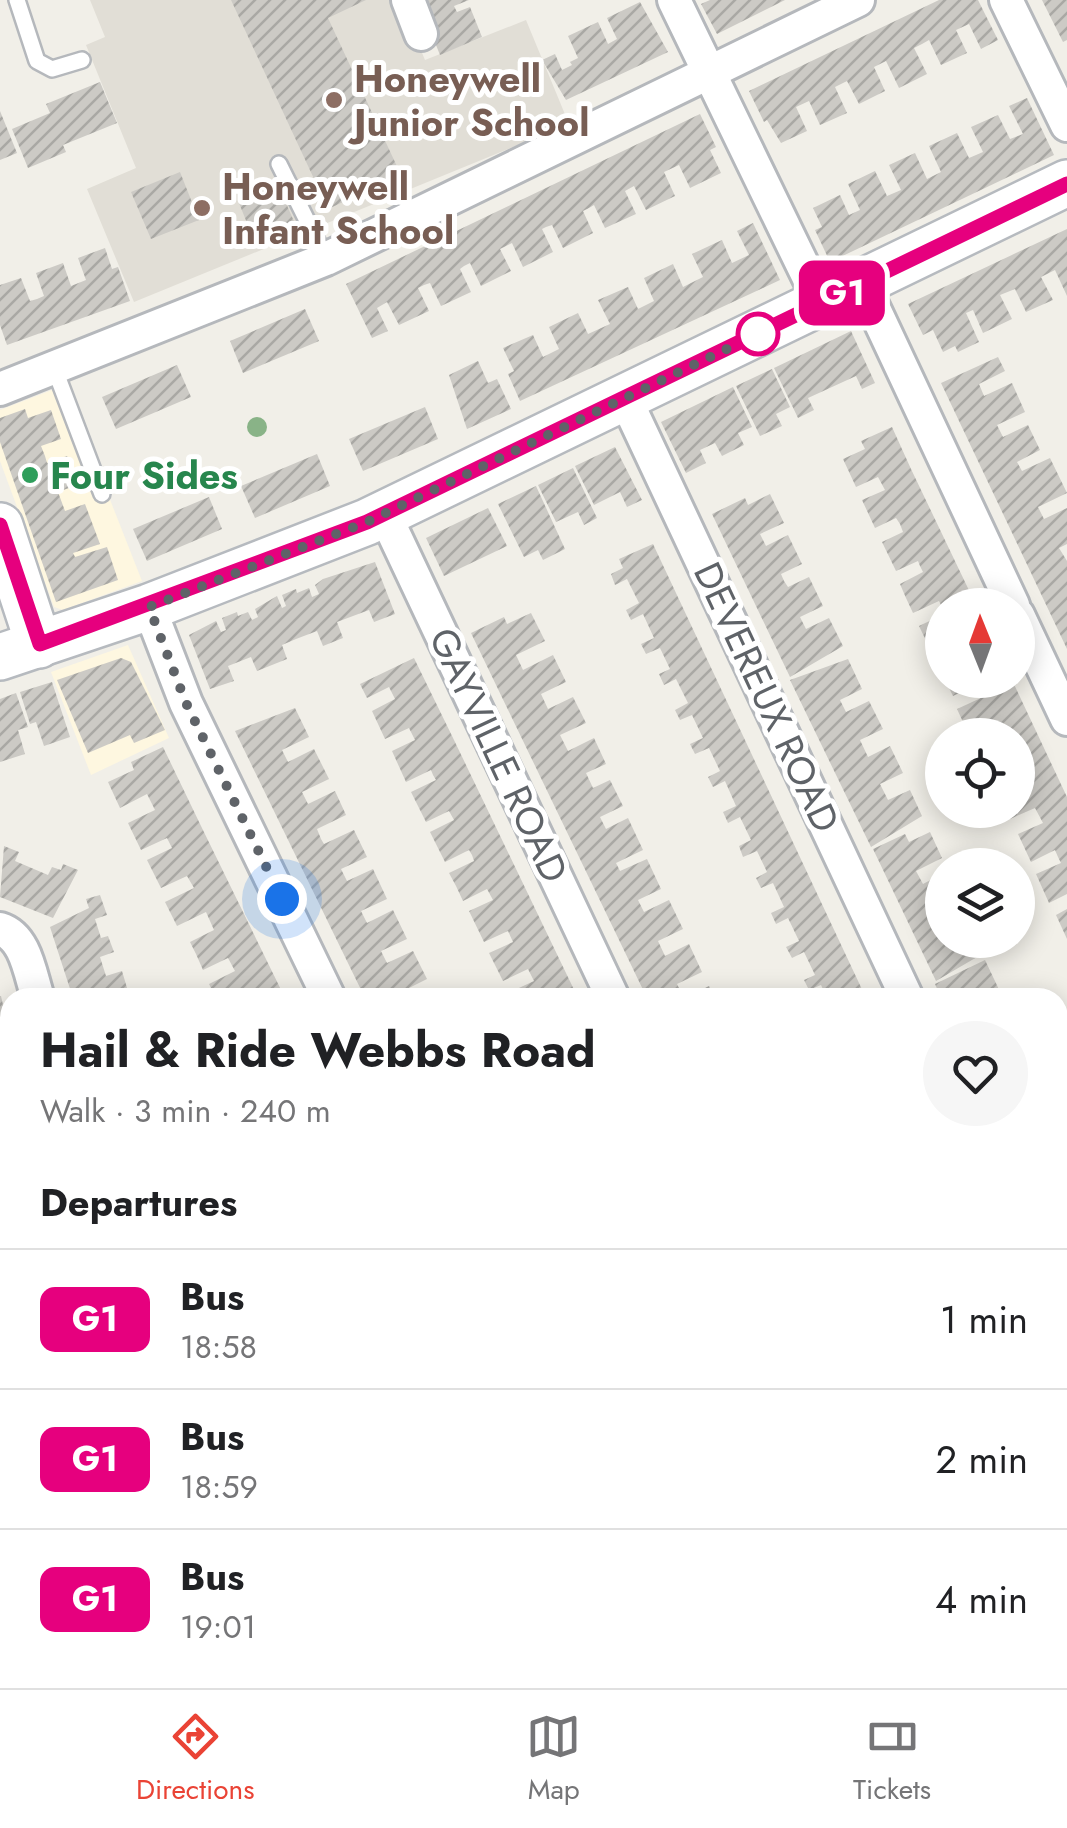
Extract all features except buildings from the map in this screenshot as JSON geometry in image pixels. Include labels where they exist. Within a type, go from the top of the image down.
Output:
[{"type":"street","points":[[408,0],[421,34]]},
{"type":"street","points":[[674,0],[820,303]]},
{"type":"street","points":[[0,389],[326,259],[858,0]]},
{"type":"street","points":[[1006,0],[1067,125]]},
{"type":"street","points":[[0,526],[20,651],[149,607],[384,514],[1067,184]]},
{"type":"street","points":[[862,284],[1005,588]]},
{"type":"street","name":"DEVEREUX ROAD","points":[[625,398],[902,988]]},
{"type":"street","name":"GAYVILLE ROAD","points":[[384,514],[608,988]]},
{"type":"street","points":[[149,607],[186,703],[324,988]]},
{"type":"street","points":[[1035,651],[1067,718]]},
{"type":"street","points":[[6,930],[20,943],[35,988]]},
{"type":"lane","points":[[18,0],[37,61],[52,69],[82,60]]},
{"type":"lane","points":[[279,164],[326,259]]},
{"type":"lane","points":[[55,370],[102,494]]},
{"type":"shaded area","name":"Honeywell Junior School","points":[[90,0],[400,0],[425,60],[526,20],[569,124],[134,302],[87,189],[136,168],[86,45],[105,37]]},
{"type":"shaded area","points":[[65,385],[142,581],[63,610],[54,607],[0,461],[0,410]]},
{"type":"shaded area","points":[[128,645],[169,738],[91,775],[51,672]]},
{"type":"bus line","name":"G1","points":[[0,525],[40,644],[149,607],[367,522],[1067,184]]},
{"type":"place","name":"Honeywell Junior School","points":[[334,100]]},
{"type":"place","name":"Honeywell Infant School","points":[[202,208]]},
{"type":"place","name":"Four Sides","points":[[30,475]]},
{"type":"route","points":[[282,899],[186,703],[149,607],[367,522],[758,334]]}]
